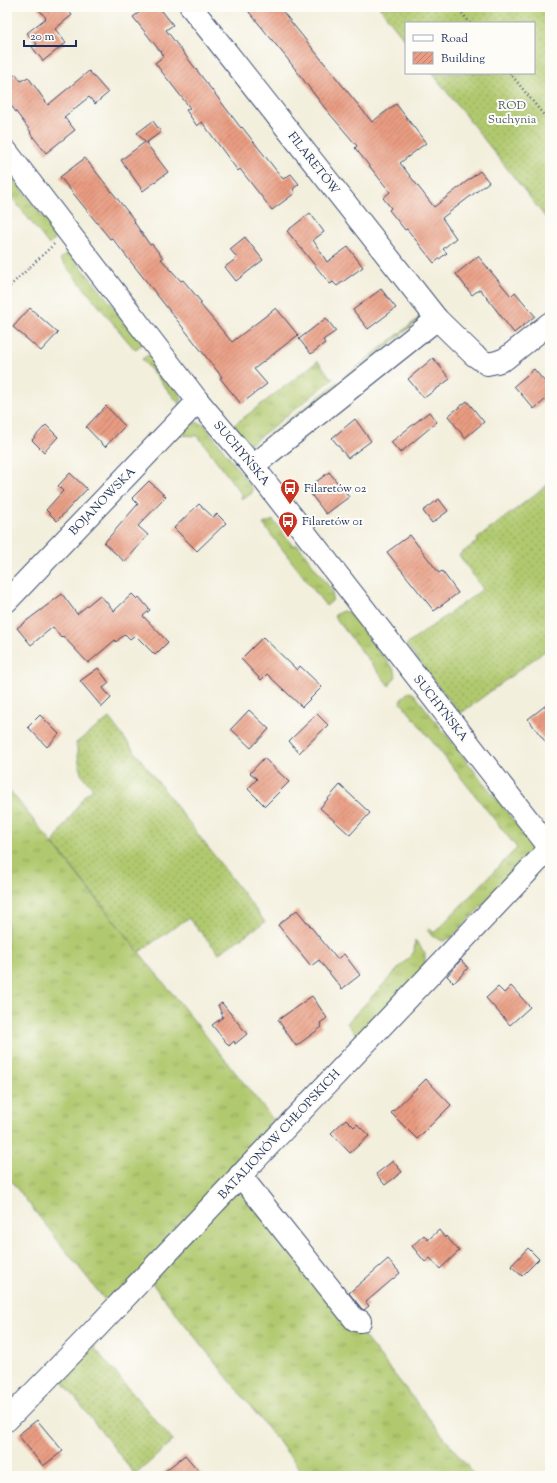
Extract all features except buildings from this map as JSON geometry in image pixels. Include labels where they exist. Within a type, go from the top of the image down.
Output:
[{"type":"street","name":"FILARETÓW","points":[[191,7],[437,319],[474,355],[487,364],[497,362],[505,358],[550,323]]},
{"type":"street","name":"SUCHYŃSKA","points":[[7,152],[198,400],[253,466],[550,848]]},
{"type":"street","points":[[253,466],[437,319]]},
{"type":"street","name":"BOJANOWSKA","points":[[7,601],[198,400]]},
{"type":"street","name":"BATALIONÓW CHŁOPSKICH","points":[[7,1420],[84,1342],[550,848]]},
{"type":"street","points":[[240,1175],[355,1320],[360,1321]]},
{"type":"path","points":[[457,7],[469,22]]},
{"type":"path","points":[[511,74],[550,123]]},
{"type":"path","points":[[7,289],[51,247],[70,233]]},
{"type":"green space","name":"ROD Suchynia","points":[[379,7],[550,7],[550,223],[433,74],[535,74],[535,22],[405,22],[405,40]]},
{"type":"green space","points":[[7,170],[56,233],[57,237],[49,245],[7,191]]},
{"type":"green space","points":[[68,252],[143,343],[135,350],[60,259]]},
{"type":"green space","points":[[420,315],[419,320],[348,378],[345,376],[418,319]]},
{"type":"green space","points":[[150,354],[182,398],[180,405],[142,359]]},
{"type":"green space","points":[[318,361],[331,378],[333,377],[332,380],[252,443],[246,441],[234,425]]},
{"type":"green space","points":[[338,382],[338,386],[260,446],[256,445]]},
{"type":"green space","points":[[187,422],[196,422],[205,425],[252,488],[252,493],[241,499],[242,495],[198,436],[177,435]]},
{"type":"green space","points":[[550,483],[550,647],[460,714],[406,645],[483,589],[459,555],[478,541],[477,539]]},
{"type":"green space","points":[[273,520],[292,545],[298,545],[333,592],[332,601],[326,606],[263,524]]},
{"type":"green space","points":[[343,611],[348,612],[395,671],[396,676],[389,686],[334,616]]},
{"type":"green space","points":[[410,692],[414,694],[531,843],[533,849],[531,855],[452,937],[443,941],[432,936],[427,930],[430,928],[434,933],[517,848],[400,701],[407,693]]},
{"type":"green space","points":[[109,718],[265,922],[219,953],[188,918],[139,952],[53,843],[85,795],[93,789],[81,774],[76,743]]},
{"type":"green space","points":[[7,787],[279,1127],[108,1304],[7,1176]]},
{"type":"green space","points":[[415,940],[425,953],[425,971],[359,1039],[347,1023],[414,952]]},
{"type":"green space","points":[[247,1189],[475,1476],[306,1476],[151,1282],[231,1190]]},
{"type":"green space","points":[[91,1344],[173,1441],[135,1475],[59,1377]]},
{"type":"place","name":"Filaretów 02","points":[[290,505]]},
{"type":"place","name":"Filaretów 01","points":[[288,538]]}]
